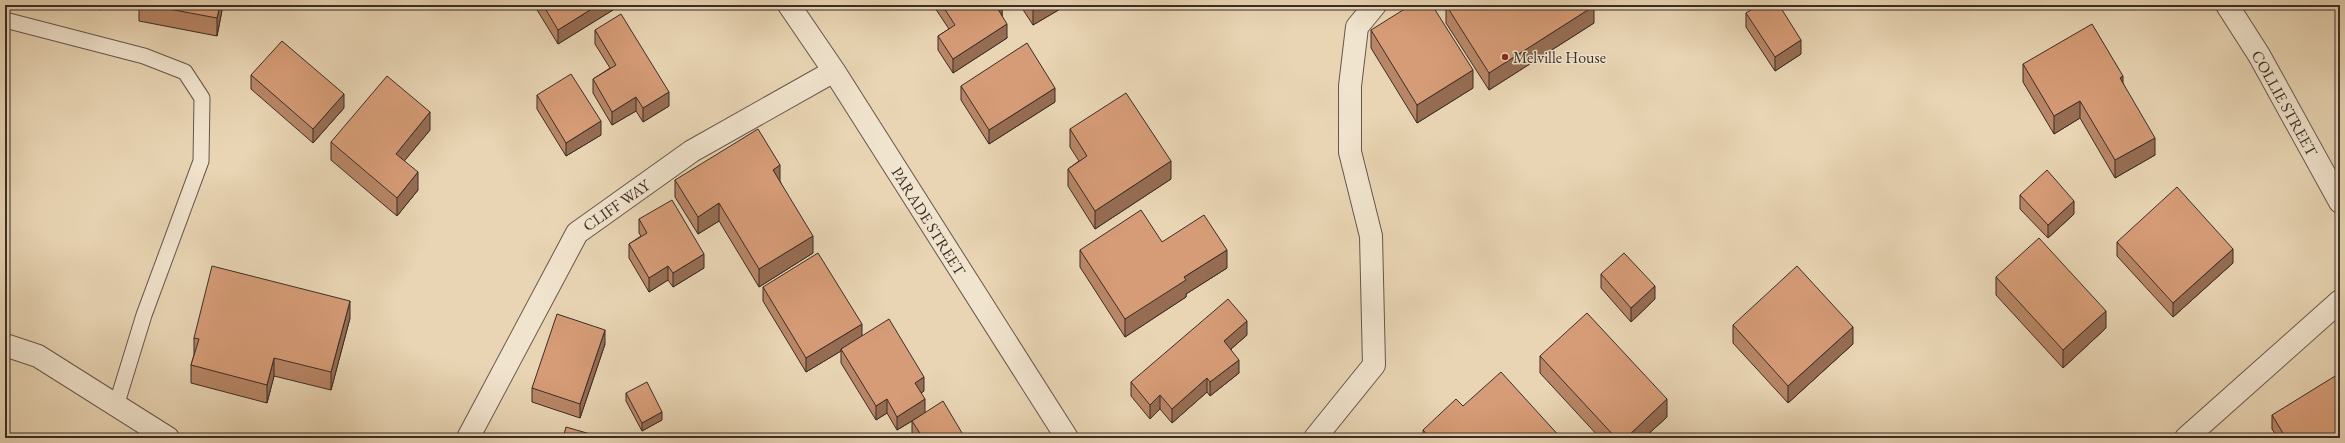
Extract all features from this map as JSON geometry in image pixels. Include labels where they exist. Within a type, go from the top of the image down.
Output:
[{"type":"street","name":"PARADE STREET","points":[[789,5],[834,71],[1067,438]]},
{"type":"street","points":[[1315,438],[1374,365],[1371,236],[1350,152],[1350,86],[1357,27],[1375,5]]},
{"type":"street","name":"COLLIE STREET","points":[[2227,5],[2259,55],[2340,202]]},
{"type":"street","name":"CLIFF WAY","points":[[468,438],[577,233],[692,151],[834,71]]},
{"type":"street","points":[[2186,438],[2340,301]]},
{"type":"street","points":[[5,345],[38,356],[168,438]]},
{"type":"lane","points":[[5,20],[144,56],[185,72],[202,98],[201,160],[144,315],[116,406]]},
{"type":"building","points":[[147,5],[220,5],[217,18]]},
{"type":"building","points":[[543,5],[598,5],[558,30]]},
{"type":"building","points":[[942,5],[997,5],[996,6],[1007,24],[953,59],[938,36],[955,25]]},
{"type":"building","points":[[1411,5],[1432,5],[1473,70],[1417,105],[1371,30]]},
{"type":"building","name":"Melville House","points":[[1446,5],[1594,5],[1594,6],[1489,73]]},
{"type":"building","points":[[1759,5],[1779,5],[1801,40],[1775,57],[1746,13]]},
{"type":"building","points":[[621,14],[669,92],[643,108],[636,97],[612,112],[593,79],[616,65],[595,30]]},
{"type":"building","points":[[2092,24],[2123,76],[2120,78],[2155,138],[2115,160],[2080,101],[2054,116],[2023,64]]},
{"type":"building","points":[[282,41],[344,94],[313,129],[251,75]]},
{"type":"building","points":[[1027,43],[1055,88],[989,130],[961,86]]},
{"type":"building","points":[[571,74],[601,121],[566,143],[537,95]]},
{"type":"building","points":[[387,76],[430,112],[396,154],[418,172],[397,198],[331,142]]},
{"type":"building","points":[[1126,93],[1171,161],[1095,211],[1068,169],[1087,156],[1070,129]]},
{"type":"building","points":[[758,129],[780,165],[773,170],[813,236],[759,269],[719,203],[698,217],[675,180]]},
{"type":"building","points":[[2047,170],[2074,201],[2048,225],[2020,195]]},
{"type":"building","points":[[2177,187],[2233,249],[2173,303],[2117,242]]},
{"type":"building","points":[[672,200],[704,254],[673,273],[668,266],[649,278],[629,244],[647,233],[639,219]]},
{"type":"building","points":[[1141,210],[1162,242],[1204,215],[1227,250],[1184,277],[1186,280],[1125,319],[1080,250]]},
{"type":"building","points":[[2039,238],[2106,311],[2063,350],[1996,277]]},
{"type":"building","points":[[818,253],[862,324],[806,358],[763,287]]},
{"type":"building","points":[[1624,253],[1655,286],[1631,308],[1601,274]]},
{"type":"building","points":[[212,266],[350,301],[331,372],[274,358],[267,385],[191,365],[199,339],[194,338]]},
{"type":"building","points":[[1797,266],[1853,327],[1788,386],[1733,325]]},
{"type":"building","points":[[1228,299],[1247,321],[1224,341],[1239,360],[1210,382],[1207,378],[1172,409],[1160,395],[1150,405],[1131,382]]},
{"type":"building","points":[[1587,313],[1667,399],[1626,438],[1616,438],[1540,356]]},
{"type":"building","points":[[557,314],[605,330],[580,404],[532,388]]},
{"type":"building","points":[[889,319],[924,377],[915,383],[925,399],[897,417],[887,399],[876,406],[841,349]]},
{"type":"building","points":[[1501,372],[1561,438],[1430,438],[1423,430],[1456,399],[1463,406]]},
{"type":"building","points":[[2340,373],[2340,438],[2286,438],[2272,415]]},
{"type":"building","points":[[647,382],[662,412],[642,423],[626,393]]},
{"type":"building","points":[[943,401],[965,438],[923,438],[912,421]]},
{"type":"building","points":[[566,427],[604,438],[563,438]]},
{"type":"place","name":"Melville House","points":[[1505,57]]}]
